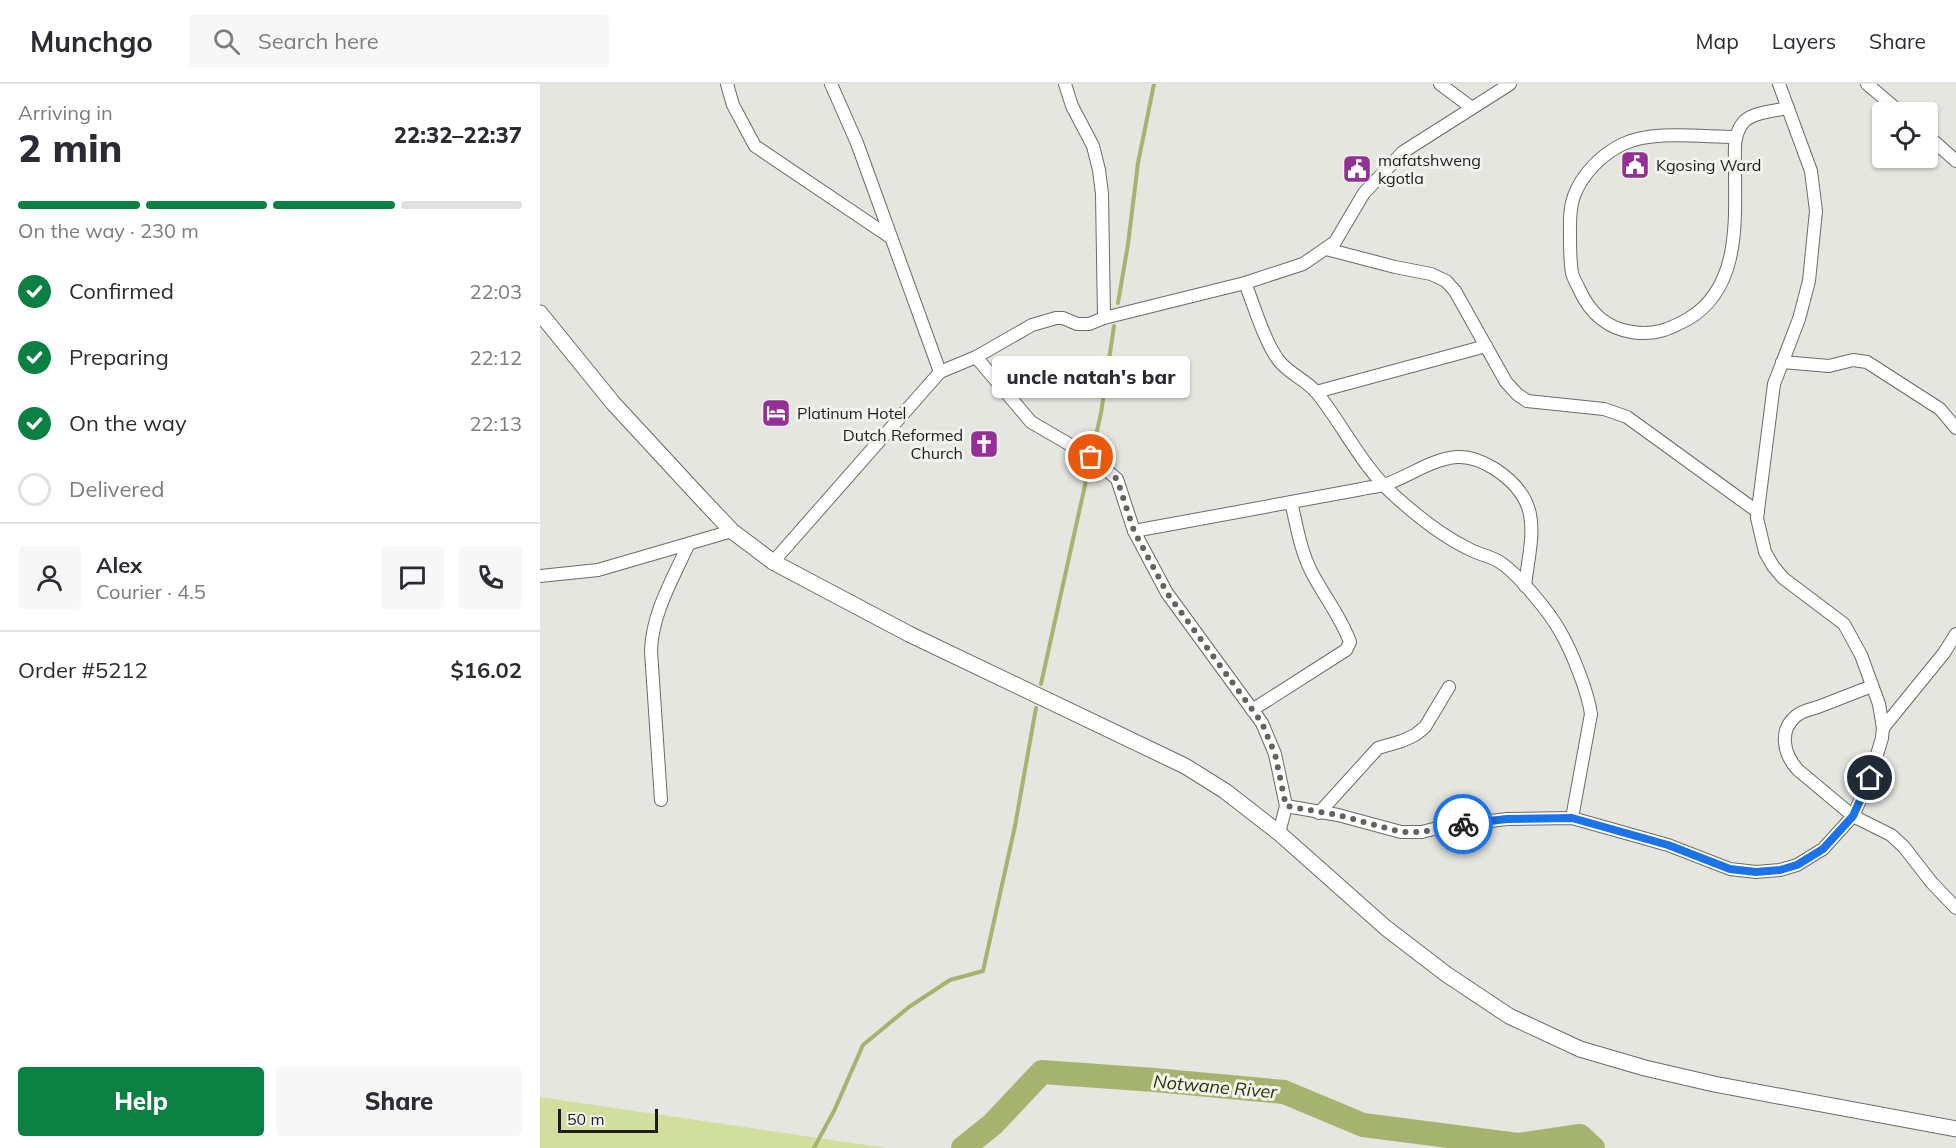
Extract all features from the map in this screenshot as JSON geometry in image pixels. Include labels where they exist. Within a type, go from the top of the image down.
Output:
[{"type":"street","points":[[727,84],[733,105],[755,146],[890,237]]},
{"type":"street","points":[[831,84],[857,142],[940,372]]},
{"type":"street","points":[[1065,84],[1072,106],[1093,146],[1099,170],[1102,194],[1104,318]]},
{"type":"street","points":[[1440,84],[1472,108]]},
{"type":"street","points":[[773,562],[940,372],[976,357],[1032,326],[1056,318],[1063,318],[1077,324],[1089,324],[1104,318],[1245,283],[1303,264],[1326,249],[1342,232],[1364,193],[1403,152],[1510,84]]},
{"type":"street","points":[[1286,806],[1338,815],[1401,832],[1422,832],[1441,827],[1507,819],[1572,818],[1668,845],[1730,869],[1756,872],[1780,870],[1797,865],[1823,849],[1853,816],[1870,778],[1883,728],[1879,704],[1861,655],[1844,624],[1783,578],[1773,566],[1760,536],[1758,512],[1769,412],[1774,384],[1799,319],[1809,281],[1816,211],[1810,171],[1779,84]]},
{"type":"street","points":[[1867,84],[1888,102]]},
{"type":"street","points":[[1735,137],[1673,136],[1635,139],[1598,160],[1575,195],[1570,213],[1572,274],[1586,304],[1597,317],[1616,328],[1634,333],[1657,333],[1703,310],[1720,287],[1735,237],[1735,137],[1744,121],[1750,117],[1788,108]]},
{"type":"street","points":[[1938,145],[1956,161]]},
{"type":"street","points":[[1326,249],[1431,274],[1446,281],[1455,291],[1506,382],[1517,394],[1527,401],[1604,409],[1627,417],[1758,512]]},
{"type":"street","points":[[1245,283],[1272,350],[1290,372],[1316,392],[1384,485],[1434,528],[1469,550],[1498,561],[1510,570],[1561,633],[1588,698],[1591,714],[1572,818]]},
{"type":"street","points":[[540,314],[614,403],[732,531],[773,562],[909,634],[1185,766],[1225,791],[1280,833],[1386,928],[1446,974],[1509,1016],[1580,1049],[1645,1068],[1714,1084],[1956,1129]]},
{"type":"street","points":[[1316,392],[1486,346]]},
{"type":"street","points":[[976,357],[1031,422],[1091,457],[1114,474],[1120,485],[1134,531],[1167,593],[1262,723],[1275,754],[1286,806],[1280,833]]},
{"type":"street","points":[[1782,362],[1830,366],[1853,360],[1867,362],[1940,409],[1956,428]]},
{"type":"street","points":[[1134,531],[1384,485],[1444,460],[1457,457],[1469,458],[1488,464],[1511,479],[1528,504],[1532,520],[1525,586]]},
{"type":"street","points":[[1252,710],[1347,650],[1350,642],[1346,630],[1311,571],[1298,540],[1291,502]]},
{"type":"street","points":[[540,576],[598,570],[732,531]]},
{"type":"street","points":[[662,800],[651,651],[652,632],[659,609],[688,545]]},
{"type":"street","points":[[1883,728],[1944,653],[1956,634]]},
{"type":"street","points":[[1872,686],[1797,715],[1786,729],[1784,740],[1791,762],[1853,816],[1891,835],[1956,908]]},
{"type":"street","points":[[1319,813],[1378,748],[1409,738],[1425,727],[1449,687]]},
{"type":"green space","points":[[540,1097],[887,1148],[540,1148]]},
{"type":"waterway","points":[[1118,303],[1138,163],[1154,84]]},
{"type":"waterway","points":[[1041,684],[1101,413],[1114,326]]},
{"type":"waterway","points":[[814,1148],[834,1111],[863,1045],[909,1007],[950,980],[983,971],[1015,826],[1036,708]]},
{"type":"waterway","name":"Notwane River","points":[[963,1148],[993,1124],[1042,1072],[1284,1092],[1363,1125],[1518,1145],[1580,1136],[1593,1148]]},
{"type":"way so far","points":[[1091,457],[1114,474],[1120,485],[1134,531],[1167,593],[1262,723],[1275,754],[1286,806],[1338,815],[1401,832],[1422,832],[1463,824]]},
{"type":"place","name":"Kgosing Ward","points":[[1635,165]]},
{"type":"place","name":"mafatshweng kgotla","points":[[1357,169]]},
{"type":"place","name":"Platinum Hotel","points":[[776,413]]},
{"type":"place","name":"Dutch Reformed Church","points":[[984,444]]},
{"type":"place","name":"uncle natah's bar","points":[[1091,457]]},
{"type":"route","points":[[1463,824],[1507,819],[1572,818],[1668,845],[1730,869],[1756,872],[1789,869],[1823,849],[1853,816],[1870,778]]}]
